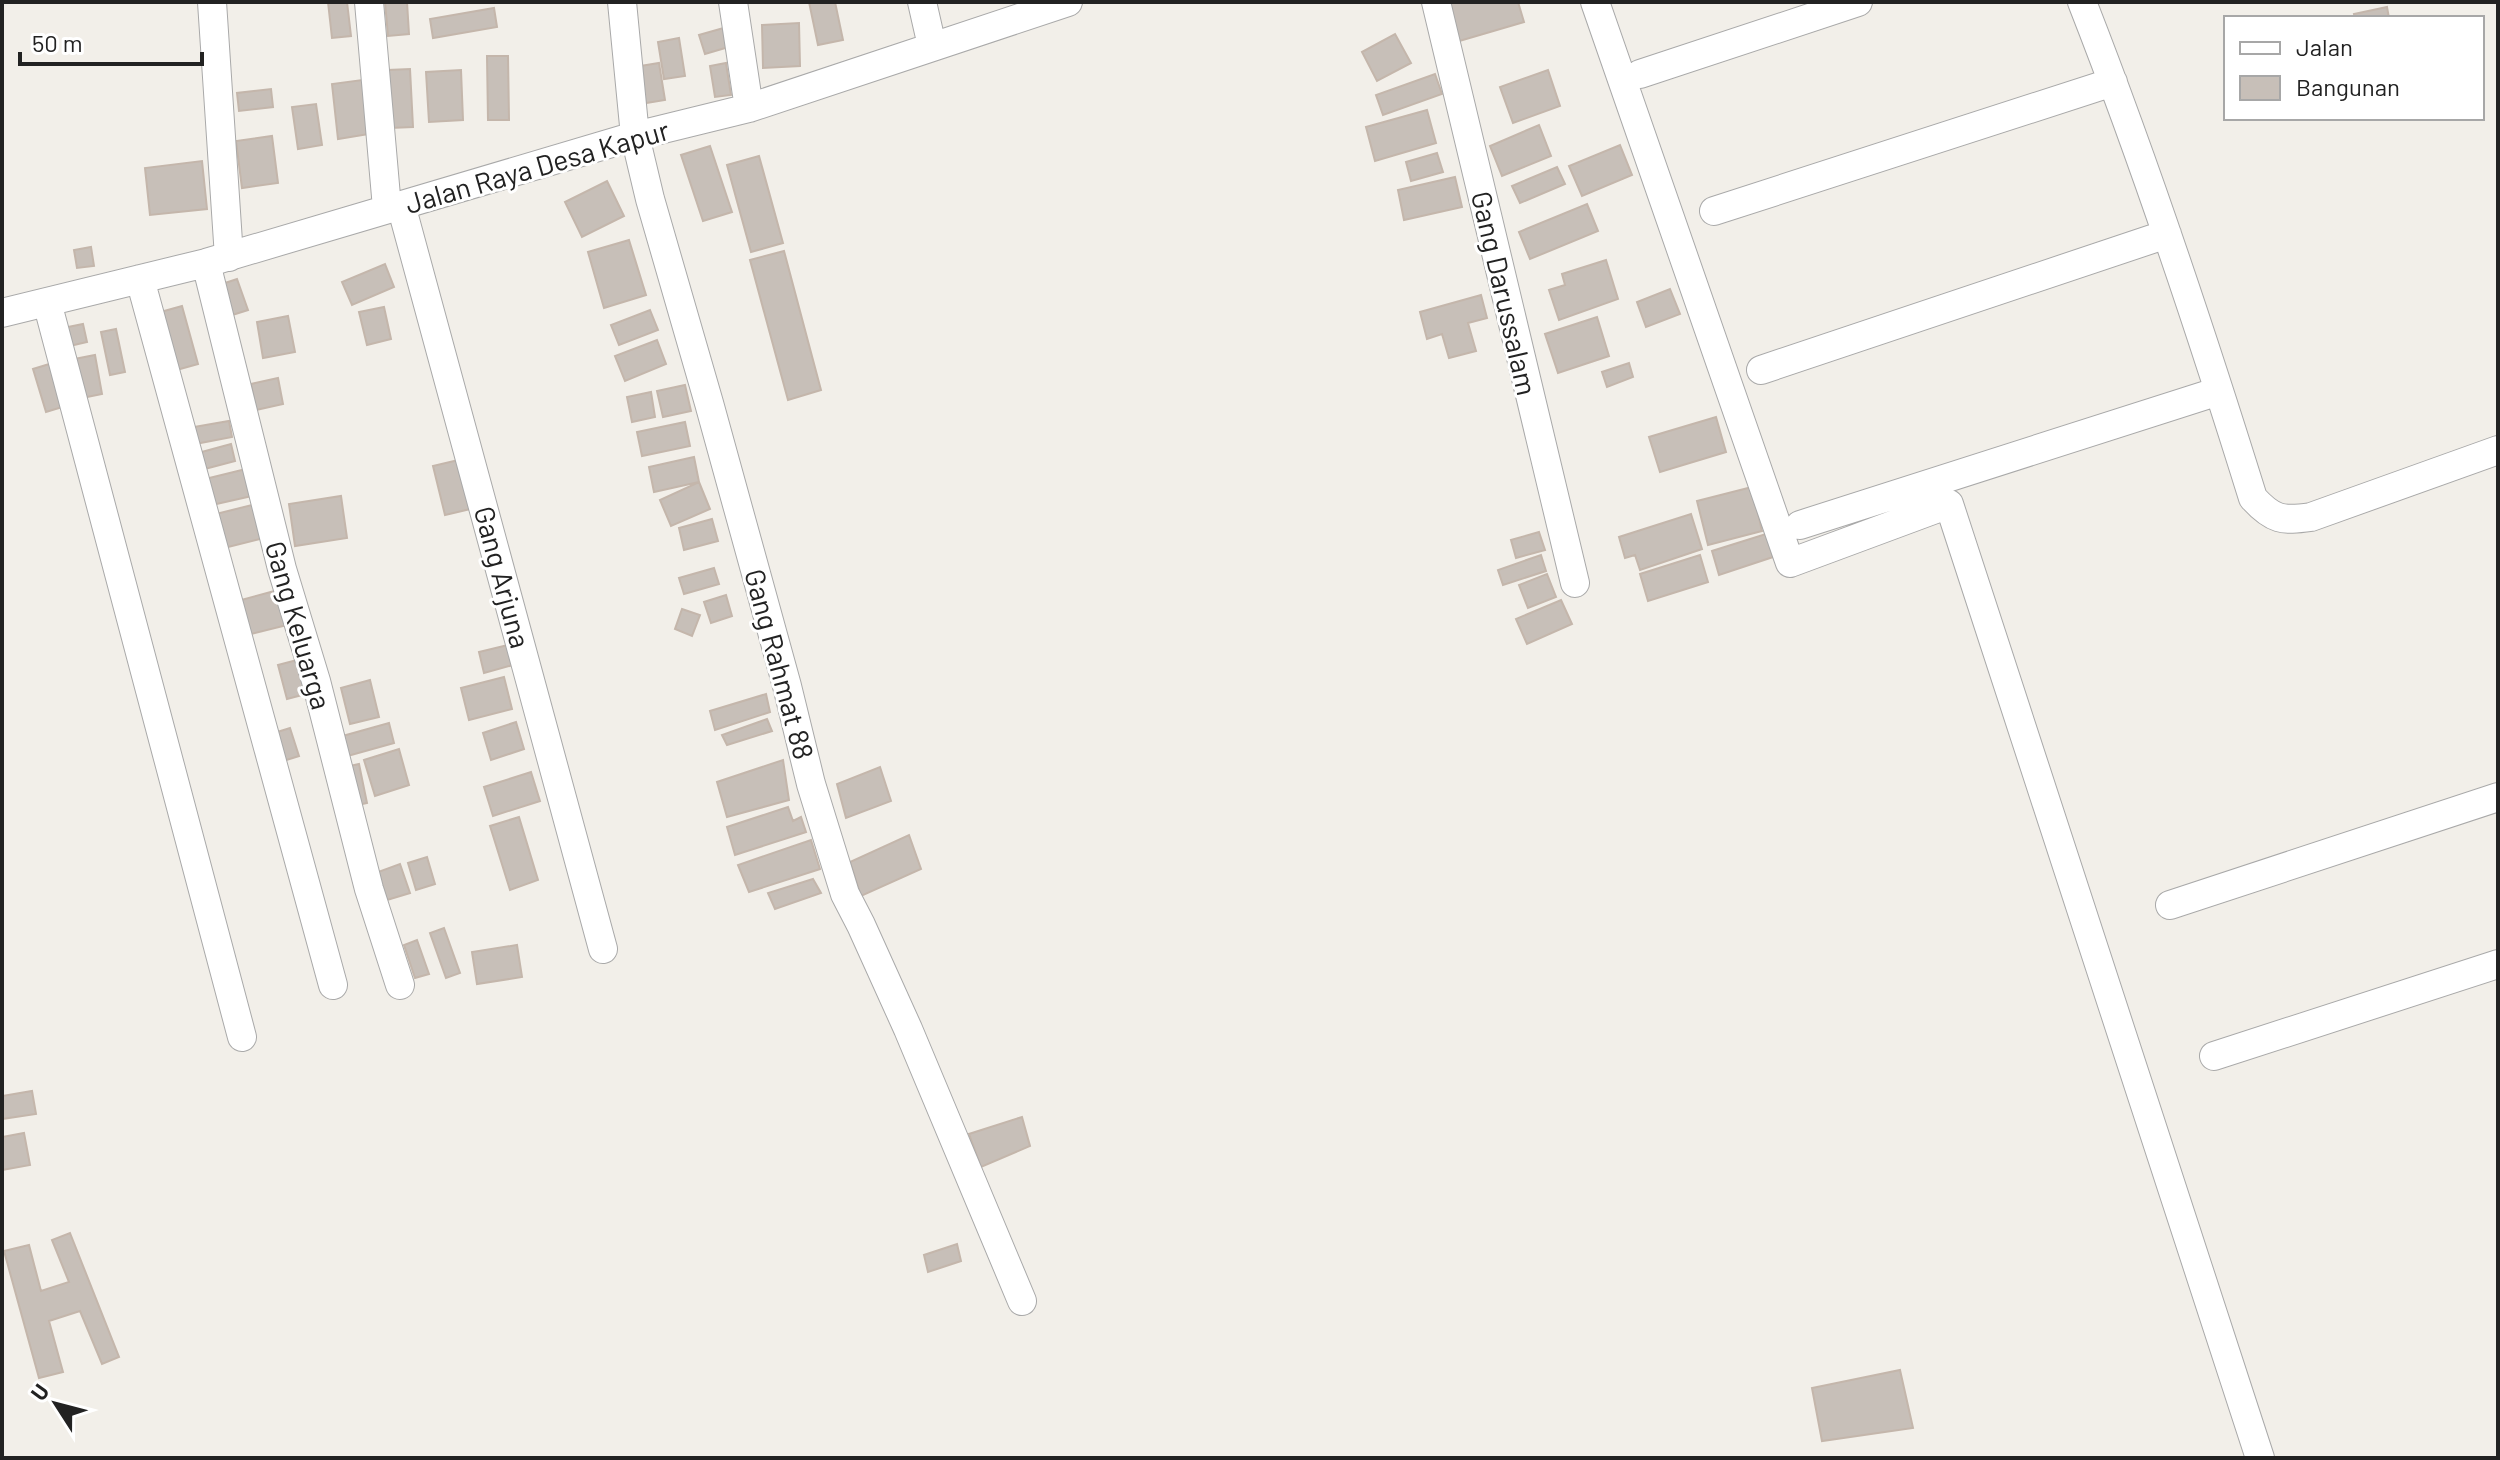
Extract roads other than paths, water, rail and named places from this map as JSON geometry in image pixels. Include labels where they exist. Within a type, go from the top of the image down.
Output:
[{"type":"street","name":"Gang Keluarga","points":[[212,2],[218,260],[282,569],[316,681],[369,889],[400,985]]},
{"type":"street","name":"Gang Arjuna","points":[[369,2],[394,207],[603,949]]},
{"type":"street","name":"Gang Rahmat 88","points":[[622,2],[635,136],[650,199],[787,686],[811,784],[845,894],[908,1029],[1022,1301]]},
{"type":"street","points":[[733,2],[749,108]]},
{"type":"street","points":[[922,2],[932,46]]},
{"type":"street","name":"Jalan Raya Desa Kapur","points":[[2,313],[218,260],[635,136],[749,108],[1068,2]]},
{"type":"street","name":"Gang Darussalam","points":[[1436,2],[1575,583]]},
{"type":"street","points":[[1595,2],[1790,563],[1949,504],[2260,1458]]},
{"type":"street","points":[[1640,74],[1858,2]]},
{"type":"street","points":[[2082,2],[2167,234],[2253,498],[2267,513],[2289,521],[2311,517],[2498,450]]},
{"type":"street","points":[[1714,211],[2113,82]]},
{"type":"street","points":[[1761,370],[2167,234]]},
{"type":"street","points":[[140,279],[333,985]]},
{"type":"street","points":[[47,302],[242,1037]]},
{"type":"street","points":[[1800,525],[2219,391]]},
{"type":"street","points":[[2170,905],[2498,797]]},
{"type":"street","points":[[2214,1056],[2498,964]]}]
